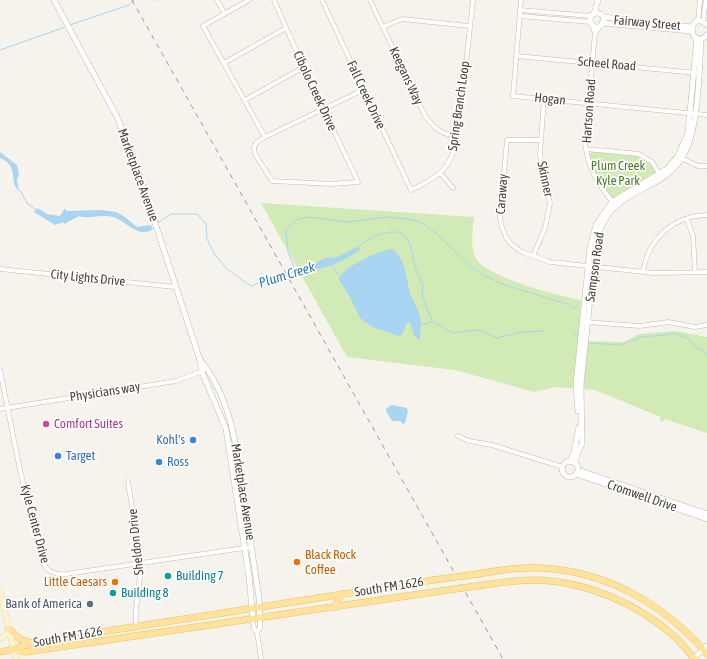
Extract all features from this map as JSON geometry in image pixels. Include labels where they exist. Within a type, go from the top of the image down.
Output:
[{"type":"main road","name":"South FM 1626","points":[[14,649],[31,643],[252,607],[511,569],[542,568],[592,577],[647,601],[679,624],[706,651]]},
{"type":"main road","name":"South FM 1626","points":[[14,649],[26,652],[35,651],[260,619],[441,591],[515,581],[540,580],[581,586],[633,607],[654,620],[675,637],[694,658]]},
{"type":"main road","points":[[0,591],[16,659]]},
{"type":"main road","points":[[334,607],[342,594]]},
{"type":"main road","points":[[326,609],[333,596]]},
{"type":"main road","points":[[137,636],[144,628],[152,623]]},
{"type":"main road","points":[[127,637],[135,631],[136,625]]},
{"type":"main road","points":[[0,639],[6,635],[9,629]]},
{"type":"main road","points":[[9,629],[20,639],[31,643]]},
{"type":"main road","points":[[2,651],[14,649]]},
{"type":"main road","points":[[25,659],[35,651]]},
{"type":"street","name":"Marketplace Avenue","points":[[54,0],[73,33],[116,117],[134,159],[200,360],[202,372],[226,429],[244,548],[252,607],[252,620],[254,629],[257,632],[261,659]]},
{"type":"street","points":[[217,0],[225,14]]},
{"type":"street","points":[[249,0],[203,26],[265,137],[363,90]]},
{"type":"street","name":"Cibolo Creek Drive","points":[[265,137],[256,143],[254,148],[255,154],[272,181],[333,184],[358,182],[274,0]]},
{"type":"street","name":"Fall Creek Drive","points":[[322,0],[411,190]]},
{"type":"street","name":"Keegans Way","points":[[370,0],[425,116],[438,130],[446,135],[458,136]]},
{"type":"street","name":"Spring Branch Loop","points":[[411,190],[441,174],[455,153],[472,0]]},
{"type":"street","name":"Hogan","points":[[521,0],[513,96],[707,115]]},
{"type":"street","points":[[700,0],[703,23]]},
{"type":"street","points":[[703,23],[706,0]]},
{"type":"street","points":[[596,33],[591,24],[598,2]]},
{"type":"street","points":[[598,2],[602,16],[602,24]]},
{"type":"street","points":[[520,10],[593,15]]},
{"type":"street","name":"Fairway Street","points":[[593,15],[692,29]]},
{"type":"street","points":[[520,16],[591,24]]},
{"type":"street","points":[[383,27],[402,19],[470,26]]},
{"type":"street","points":[[703,23],[692,29],[699,38],[707,35]]},
{"type":"street","name":"Fairway Street","points":[[591,24],[596,26],[602,24],[692,29]]},
{"type":"street","name":"Hartson Road","points":[[602,24],[596,33],[592,63],[586,149],[587,160],[592,174],[614,204]]},
{"type":"street","points":[[224,63],[286,28]]},
{"type":"street","name":"Sampson Road","points":[[572,462],[582,443],[581,384],[592,267],[599,230],[614,204],[673,168],[690,138],[691,113],[699,38]]},
{"type":"street","name":"Scheel Road","points":[[516,56],[696,72]]},
{"type":"street","points":[[245,100],[304,67]]},
{"type":"street","name":"Skinner","points":[[534,256],[546,228],[550,203],[541,163],[540,140],[544,99]]},
{"type":"street","name":"Caraway","points":[[540,140],[507,140],[500,212],[502,228],[511,244],[522,252],[550,262],[643,272],[707,272]]},
{"type":"street","points":[[586,149],[639,154],[652,162],[660,175]]},
{"type":"street","points":[[680,157],[698,166],[707,166]]},
{"type":"street","points":[[441,174],[453,188]]},
{"type":"street","points":[[643,272],[648,253],[654,242],[666,231],[687,219],[707,215]]},
{"type":"street","points":[[687,219],[693,236],[694,272]]},
{"type":"street","name":"City Lights Drive","points":[[0,269],[175,287]]},
{"type":"street","points":[[586,322],[640,326],[668,322],[694,327],[707,325]]},
{"type":"street","name":"Marketplace Avenue","points":[[200,360],[207,369],[228,412],[232,427],[260,606],[260,628],[257,632]]},
{"type":"street","name":"Physicians way","points":[[0,409],[176,381],[207,369]]},
{"type":"street","name":"Kyle Center Drive","points":[[0,370],[22,477],[45,566],[48,571],[59,575],[251,547]]},
{"type":"street","points":[[458,436],[469,441],[492,445],[563,467]]},
{"type":"street","points":[[572,462],[577,472],[572,477],[565,476],[563,467],[566,463],[572,462]]},
{"type":"street","name":"Cromwell Drive","points":[[577,472],[707,514]]},
{"type":"street","name":"Cromwell Drive","points":[[577,472],[707,519]]},
{"type":"street","name":"Sheldon Drive","points":[[128,482],[141,563],[141,576],[135,610],[136,625]]},
{"type":"street","points":[[694,658],[706,651]]},
{"type":"street","points":[[703,659],[706,651]]},
{"type":"green space","name":"Plum Creek Kyle Park","points":[[591,152],[619,153],[637,156],[652,165],[656,173],[613,199],[597,178],[589,154]]},
{"type":"green space","points":[[261,203],[474,217],[472,237],[473,252],[481,264],[492,272],[523,284],[540,290],[581,300],[579,341],[624,342],[639,334],[675,331],[707,337],[707,433],[665,419],[662,422],[660,421],[661,417],[595,390],[556,387],[534,392],[455,370],[347,357]]},
{"type":"water","points":[[0,152],[17,165],[19,174],[17,181],[19,191],[14,183],[12,169],[6,161],[0,158]]},
{"type":"water","points":[[37,208],[47,214],[60,216],[65,208],[66,211],[101,210],[116,212],[137,227],[151,225],[153,229],[148,232],[138,231],[116,218],[106,216],[79,216],[64,224],[63,222],[55,225],[34,212]]},
{"type":"water","points":[[357,247],[360,248],[360,250],[336,263],[323,268],[312,268],[312,264],[326,258],[337,257]]},
{"type":"water","points":[[392,249],[397,253],[403,263],[410,293],[419,314],[421,324],[420,340],[414,336],[410,322],[406,324],[403,333],[399,336],[372,327],[360,318],[350,297],[339,280],[341,275],[346,270],[361,260]]},
{"type":"water","points":[[392,405],[407,408],[408,411],[405,423],[403,424],[400,421],[392,421],[386,411],[387,408]]},
{"type":"waterway","points":[[70,25],[129,5],[134,0]]},
{"type":"waterway","points":[[0,50],[65,27]]},
{"type":"waterway","name":"Plum Creek","points":[[20,190],[27,203],[36,210]]},
{"type":"waterway","name":"Plum Creek","points":[[157,223],[171,214],[197,214],[206,224],[207,239],[215,255],[227,269],[251,286],[274,277],[312,267]]},
{"type":"waterway","points":[[293,271],[293,264],[288,252],[286,229],[298,219],[311,217],[347,222],[386,217],[408,219],[422,223],[437,234],[470,266],[483,275],[505,285],[567,304],[573,309],[578,304]]},
{"type":"waterway","name":"Plum Creek","points":[[359,247],[368,239],[380,234],[392,232],[404,234],[410,244],[416,270],[423,285],[422,296],[432,321],[452,333],[473,330],[481,331],[497,338],[522,332],[544,331]]},
{"type":"waterway","points":[[332,265],[339,276]]},
{"type":"waterway","points":[[421,325],[432,322]]},
{"type":"waterway","name":"Plum Creek","points":[[573,333],[578,336]]},
{"type":"waterway","name":"Plum Creek","points":[[588,343],[620,345],[641,337],[676,334],[687,338],[698,349],[701,348],[707,355]]},
{"type":"railway","points":[[132,0],[503,659]]},
{"type":"place","name":"Comfort Suites","points":[[46,424]]},
{"type":"place","name":"Kohl's","points":[[193,440]]},
{"type":"place","name":"Target","points":[[58,456]]},
{"type":"place","name":"Ross","points":[[159,462]]},
{"type":"place","name":"Black Rock Coffee","points":[[297,562]]},
{"type":"place","name":"Building 7","points":[[168,576]]},
{"type":"place","name":"Little Caesars","points":[[115,582]]},
{"type":"place","name":"Building 8","points":[[113,593]]},
{"type":"place","name":"Bank of America","points":[[90,604]]}]
